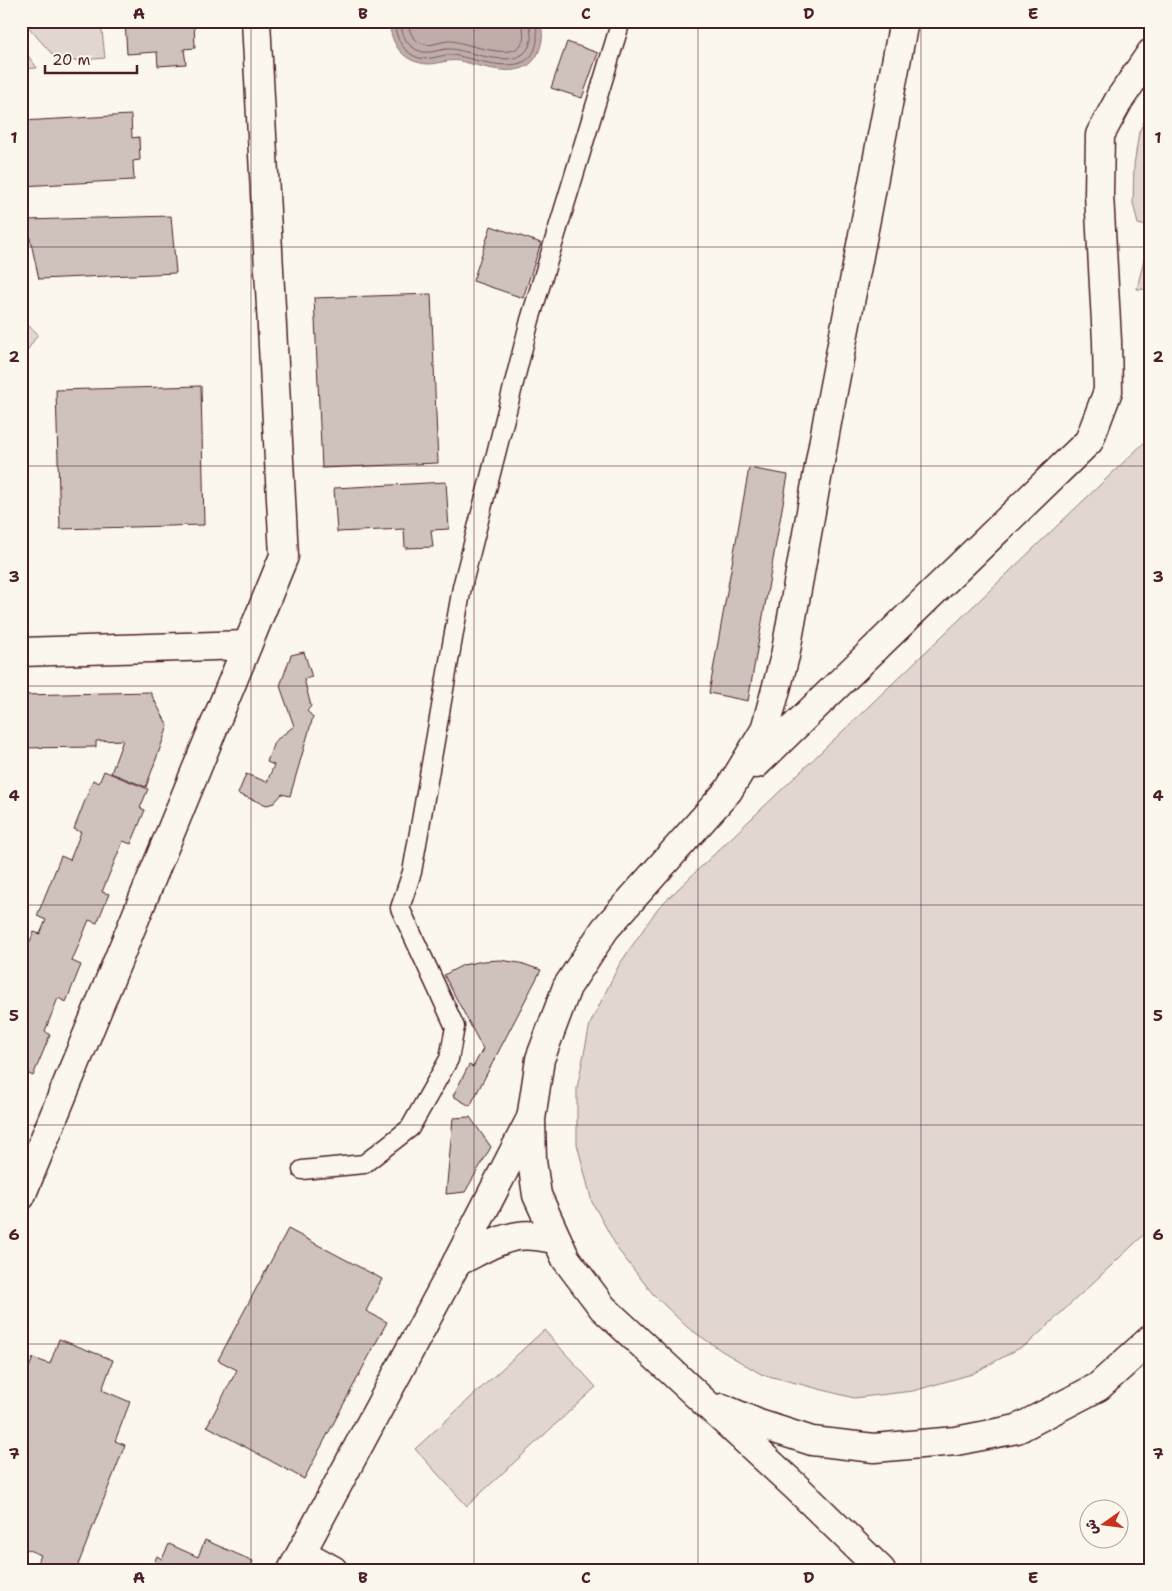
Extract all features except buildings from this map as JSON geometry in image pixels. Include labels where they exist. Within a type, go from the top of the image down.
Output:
[{"type":"street","points":[[21,1196],[284,556],[256,21]]},
{"type":"street","points":[[728,791],[765,730],[785,656],[904,21]]},
{"type":"street","points":[[881,1570],[692,1389],[603,1308],[566,1259],[537,1195],[532,1161],[531,1119],[540,1059],[567,987],[605,929],[728,791],[1090,441],[1108,391],[1099,194],[1100,135],[1119,100],[1151,53]]},
{"type":"street","points":[[21,652],[247,645]]},
{"type":"street","points":[[333,1570],[297,1561],[457,1262],[531,1119]]},
{"type":"street","points":[[457,1262],[499,1242],[518,1236],[536,1236],[557,1240]]},
{"type":"street","points":[[692,1389],[724,1410],[758,1424],[812,1441],[874,1448],[956,1441],[1018,1429],[1098,1387],[1151,1339]]},
{"type":"lane","points":[[302,1170],[364,1164],[410,1128],[449,1059],[455,1027],[400,908],[412,872],[464,578],[530,320],[621,21]]},
{"type":"shaded area","points":[[23,21],[101,21],[105,58],[59,62]]},
{"type":"shaded area","points":[[21,46],[37,68],[21,69]]},
{"type":"shaded area","points":[[1151,107],[1151,227],[1138,224],[1133,203],[1134,165],[1139,132]]},
{"type":"shaded area","points":[[1151,229],[1151,290],[1137,289]]},
{"type":"shaded area","points":[[21,319],[38,334],[21,360]]},
{"type":"shaded area","points":[[1151,436],[1151,1228],[1029,1343],[972,1374],[913,1391],[854,1398],[761,1374],[687,1327],[653,1294],[619,1251],[592,1202],[577,1144],[577,1088],[590,1024],[619,965],[658,908]]},
{"type":"shaded area","points":[[544,1330],[596,1387],[467,1506],[415,1449]]},
{"type":"water","points":[[389,21],[539,21],[542,28],[542,40],[539,51],[533,61],[525,67],[515,70],[492,69],[460,61],[420,63],[405,56],[400,51],[392,38]]}]
